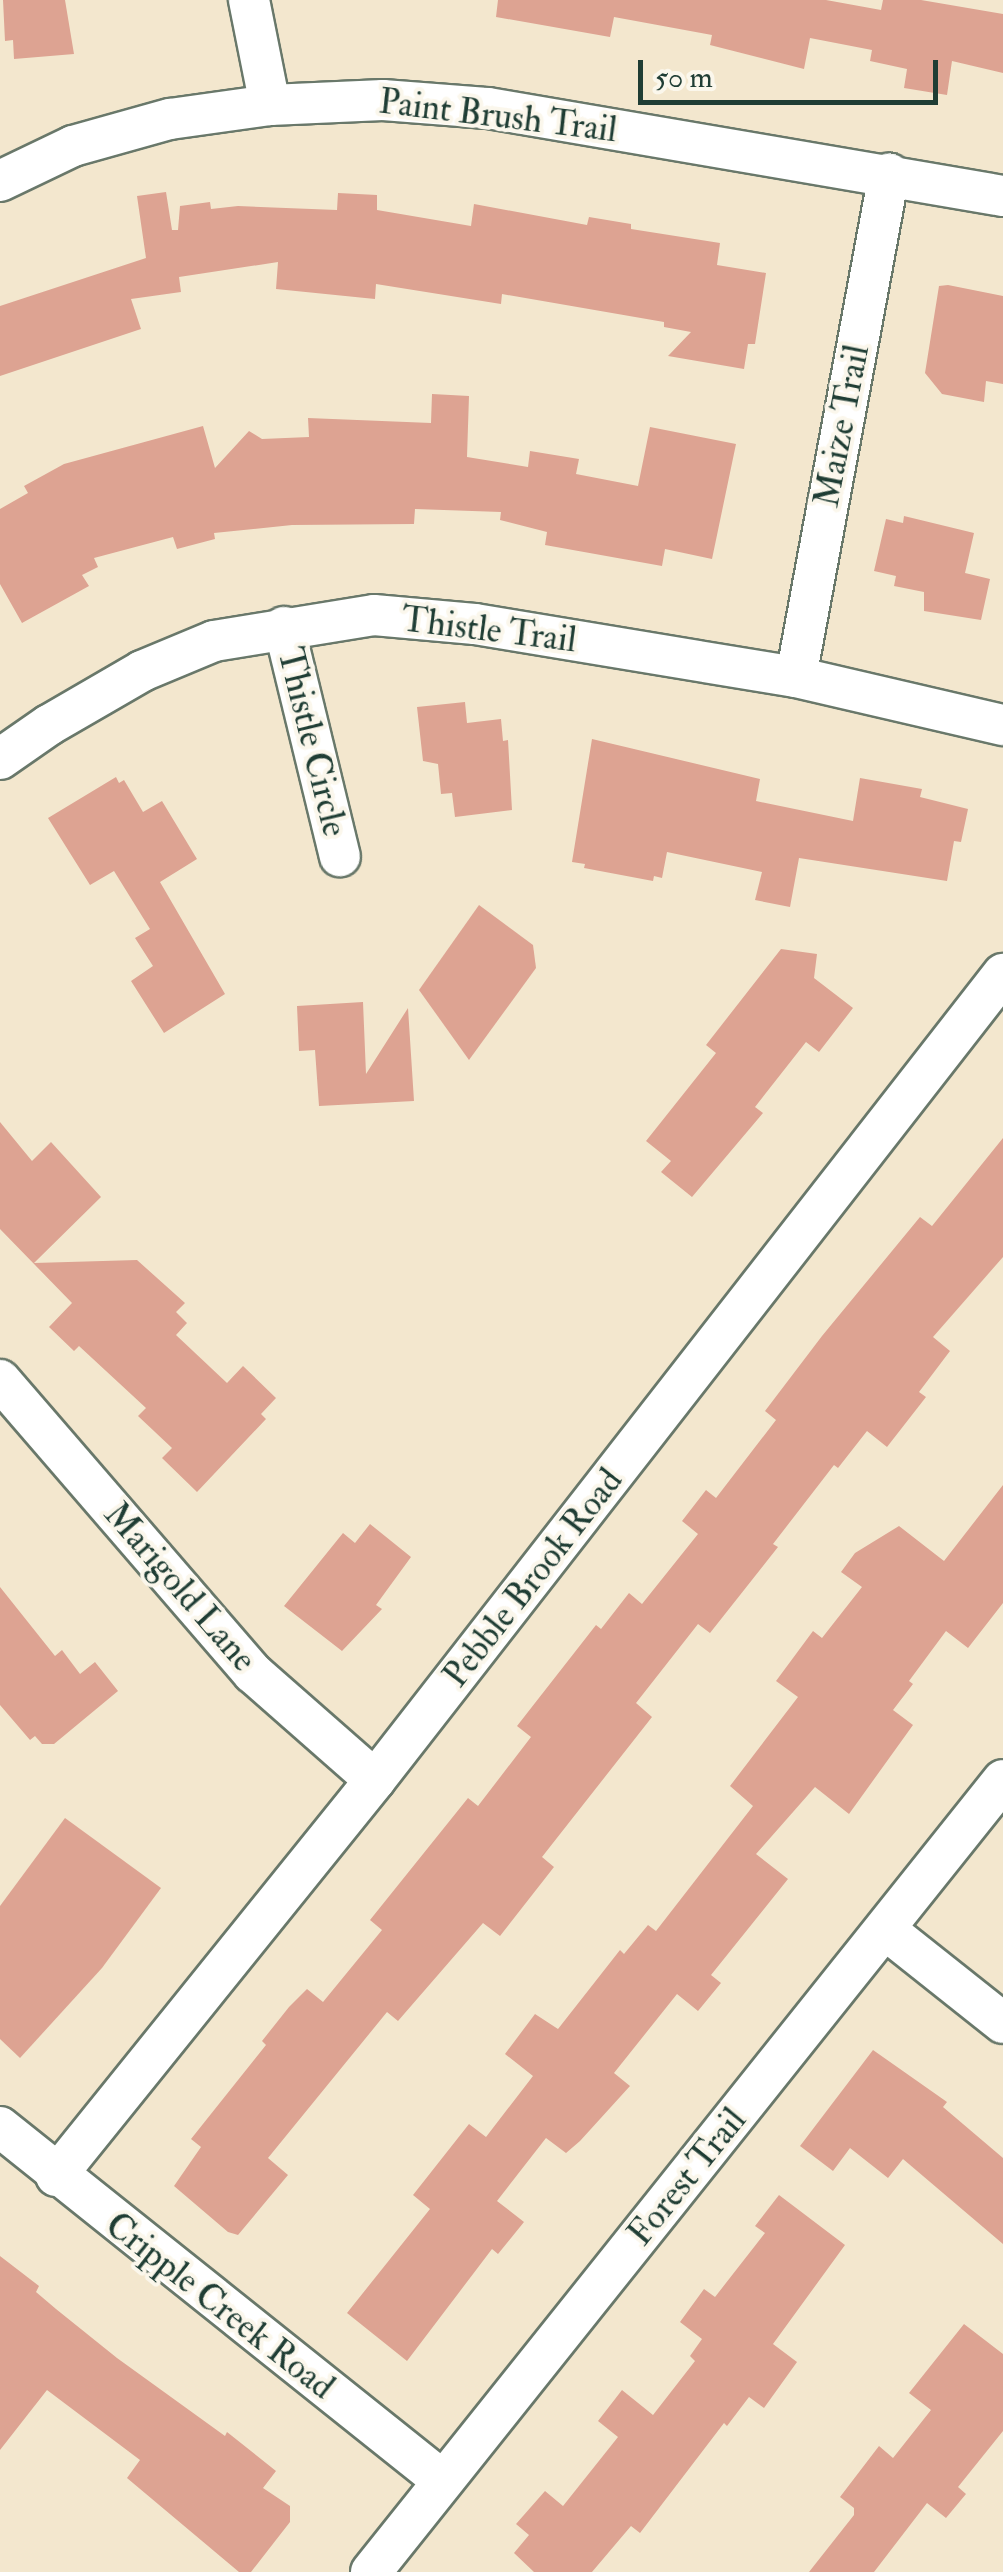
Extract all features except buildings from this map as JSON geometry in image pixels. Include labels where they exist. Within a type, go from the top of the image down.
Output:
[{"type":"street","points":[[249,0],[270,104]]},
{"type":"street","name":"Paint Brush Trail","points":[[0,181],[73,146],[170,119],[270,104],[382,100],[488,108],[1003,196]]},
{"type":"street","name":"Maize Trail","points":[[796,677],[889,174]]},
{"type":"street","name":"Thistle Trail","points":[[0,759],[142,671],[214,641],[284,627],[374,616],[475,624],[796,677],[1003,725]]},
{"type":"street","name":"Thistle Circle","points":[[284,627],[340,856]]},
{"type":"street","name":"Pebble Brook Road","points":[[56,2176],[375,1780],[1003,974]]},
{"type":"street","name":"Marigold Lane","points":[[0,1380],[253,1673],[375,1780]]},
{"type":"street","name":"Forest Trail","points":[[371,2572],[1003,1780]]},
{"type":"street","points":[[886,1930],[1003,2022]]},
{"type":"street","name":"Cripple Creek Road","points":[[0,2127],[56,2176],[442,2481]]}]
